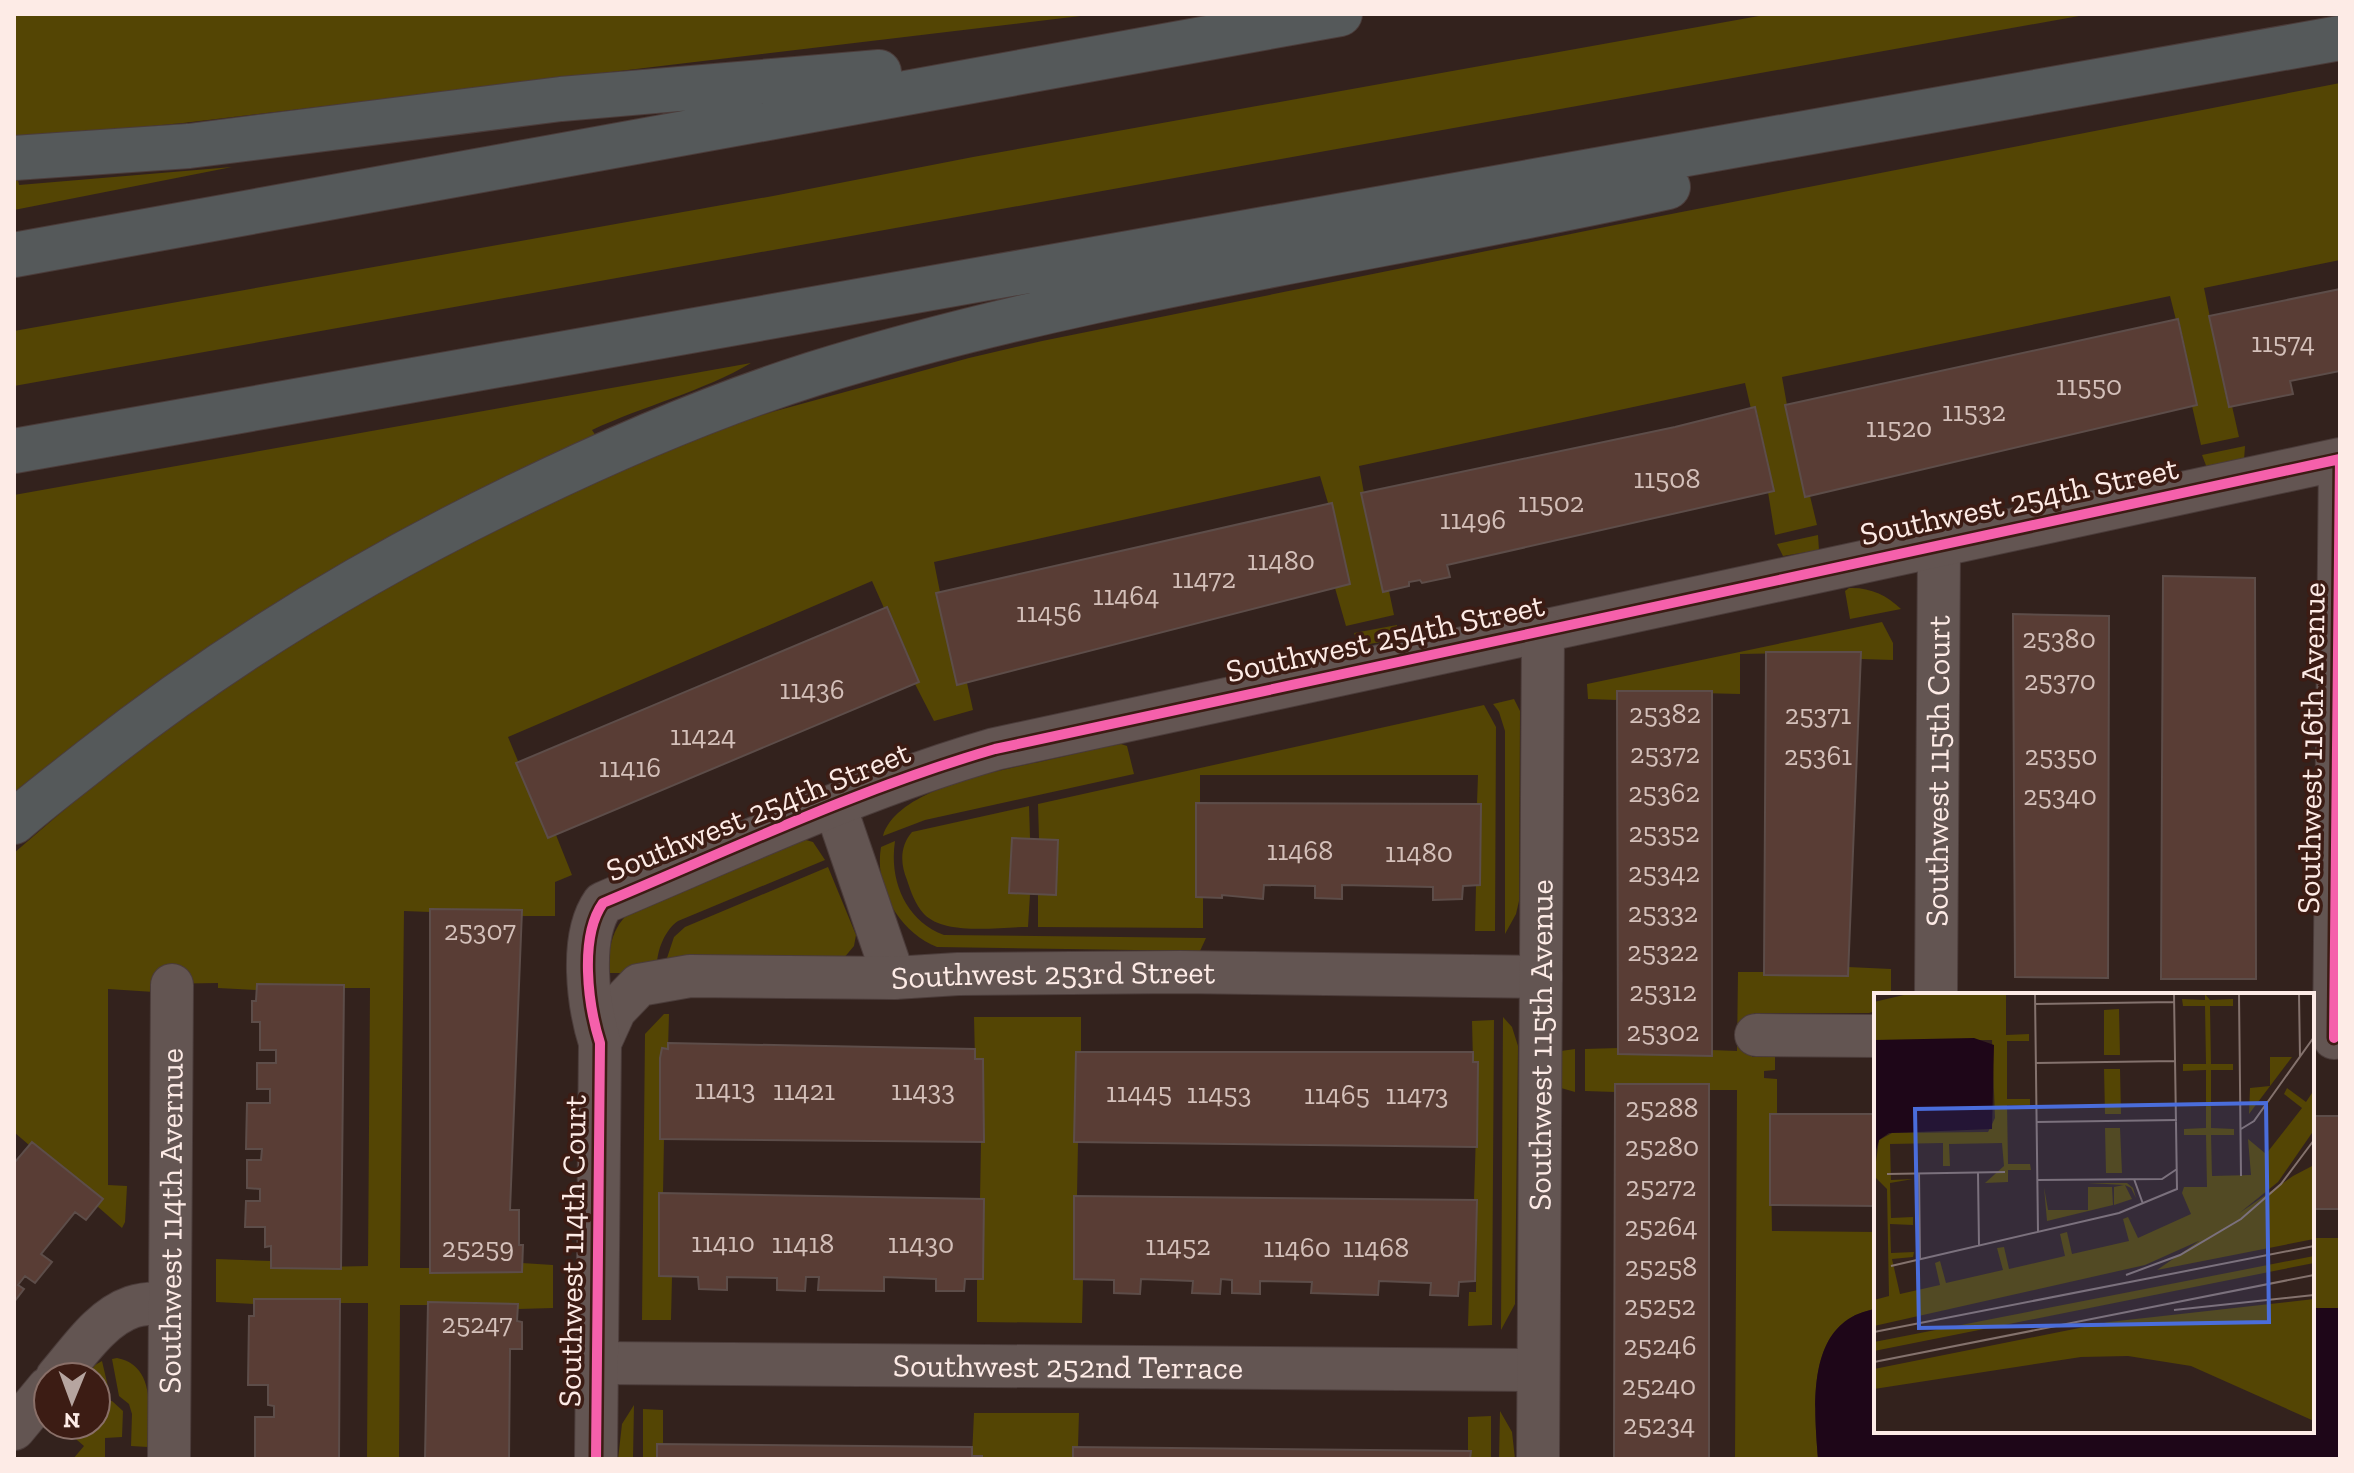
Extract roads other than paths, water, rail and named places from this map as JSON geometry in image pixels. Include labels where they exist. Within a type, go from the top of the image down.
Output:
[{"type":"highway","points":[[14,255],[1340,14]]},
{"type":"highway","points":[[14,451],[2340,38]]},
{"type":"highway","points":[[14,158],[189,146],[561,99],[1145,49]]},
{"type":"highway","points":[[14,822],[179,692],[290,619],[393,558],[653,432],[811,375],[1061,309],[1626,197],[1881,140],[2189,65]]},
{"type":"street","name":"Southwest 254th Street","points":[[600,1043],[592,1016],[589,974],[591,926],[603,903],[927,769],[995,749],[2340,459]]},
{"type":"street","name":"Southwest 116th Avenue","points":[[2329,1038],[2340,459]]},
{"type":"street","name":"Southwest 115th Court","points":[[1936,993],[1939,545]]},
{"type":"street","name":"Southwest 115th Avenue","points":[[1538,1459],[1543,631]]},
{"type":"street","name":"Southwest 254th Street","points":[[835,806],[894,978]]},
{"type":"street","name":"Southwest 253rd Street","points":[[600,1043],[615,1010],[626,995],[639,985],[705,975],[894,978],[958,974],[1180,972],[1541,977]]},
{"type":"street","name":"Southwest 114th Avernue","points":[[169,1459],[172,985]]},
{"type":"street","points":[[1756,1035],[1874,1036]]},
{"type":"street","name":"Southwest 114th Court","points":[[596,1459],[600,1043]]},
{"type":"street","points":[[70,1361],[94,1333],[119,1314],[131,1308],[170,1302]]},
{"type":"street","name":"Southwest 252nd Terrace","points":[[596,1363],[1538,1370]]},
{"type":"street","points":[[14,1429],[32,1407]]}]
